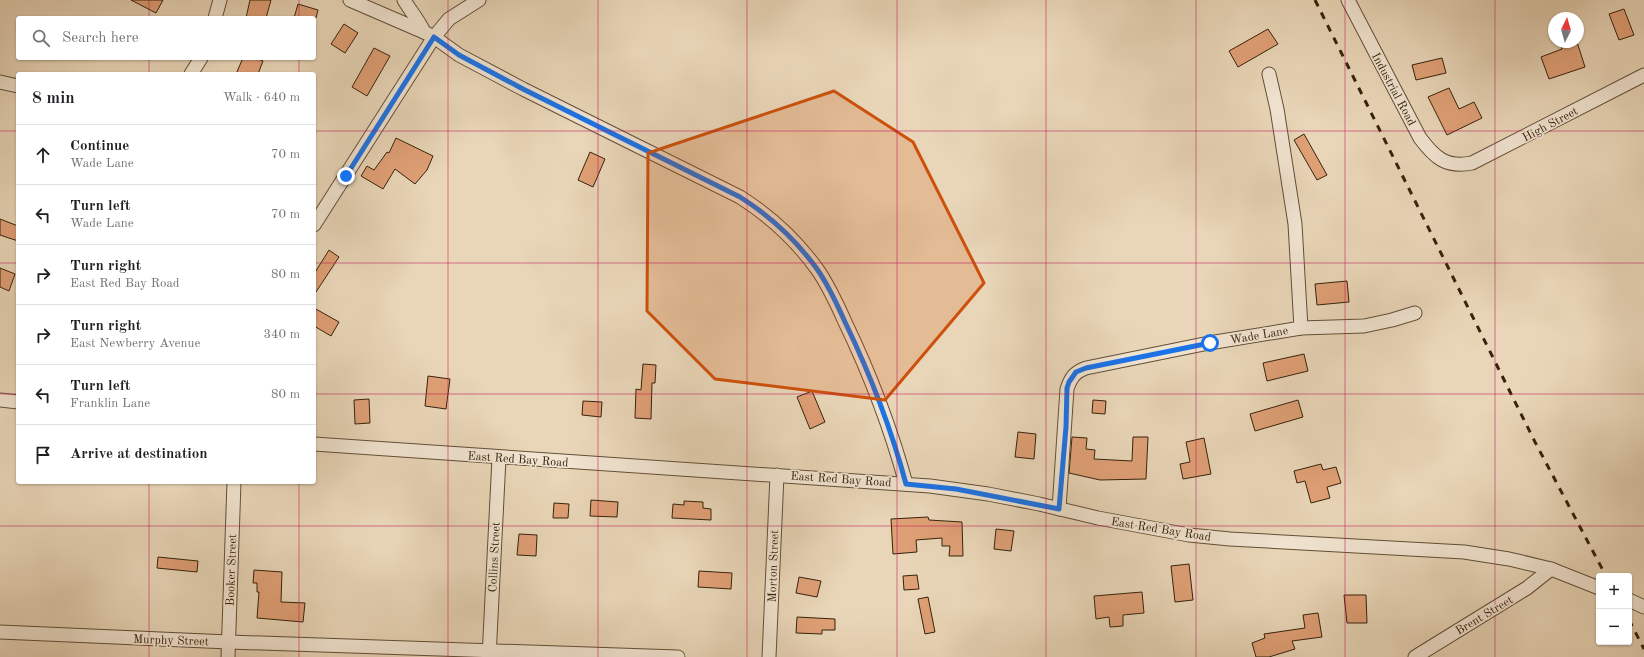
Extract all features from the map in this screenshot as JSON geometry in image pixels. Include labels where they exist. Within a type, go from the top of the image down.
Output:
[{"type":"street","points":[[216,16],[220,0]]},
{"type":"street","points":[[350,0],[429,35],[459,55],[523,89],[740,197],[760,210],[788,235],[809,260],[828,287],[853,337],[872,382],[897,452],[906,484]]},
{"type":"street","points":[[404,0],[429,35]]},
{"type":"street","points":[[316,221],[429,35],[449,19],[479,0]]},
{"type":"street","name":"Industrial Road","points":[[1348,0],[1420,138],[1431,152],[1440,160],[1454,164]]},
{"type":"street","points":[[192,72],[200,60]]},
{"type":"street","points":[[1269,74],[1277,109],[1295,224],[1301,328]]},
{"type":"street","name":"High Street","points":[[1454,164],[1462,165],[1472,163],[1644,75]]},
{"type":"street","points":[[0,82],[16,86]]},
{"type":"street","name":"Wade Lane","points":[[1059,509],[1066,427],[1067,388],[1076,372],[1086,368],[1210,343],[1301,328],[1364,326],[1415,313]]},
{"type":"street","points":[[0,400],[16,402]]},
{"type":"street","name":"East Red Bay Road","points":[[316,444],[499,458],[906,484],[962,490],[1189,535],[1230,539],[1464,552],[1509,558],[1551,569],[1596,587]]},
{"type":"street","name":"Collins Street","points":[[490,654],[499,458]]},
{"type":"street","name":"Morton Street","points":[[769,657],[777,475]]},
{"type":"street","name":"Booker Street","points":[[228,657],[234,484]]},
{"type":"street","name":"Brent Street","points":[[1415,657],[1527,588],[1551,569]]},
{"type":"street","points":[[1632,601],[1644,607]]},
{"type":"street","name":"Murphy Street","points":[[0,632],[490,654],[678,657]]},
{"type":"highlighted area","points":[[834,91],[913,142],[984,283],[885,400],[715,379],[647,311],[648,153]]},
{"type":"building","points":[[131,0],[163,0],[156,13]]},
{"type":"building","points":[[250,0],[271,0],[267,16],[246,16]]},
{"type":"building","points":[[298,4],[318,10],[316,18],[316,16],[295,16]]},
{"type":"building","points":[[1624,9],[1634,35],[1619,40],[1609,14]]},
{"type":"building","points":[[344,24],[358,33],[345,53],[331,44]]},
{"type":"building","points":[[1268,29],[1278,44],[1238,67],[1229,51]]},
{"type":"building","points":[[374,48],[390,56],[367,96],[352,87]]},
{"type":"building","points":[[1579,48],[1585,67],[1549,79],[1541,57],[1562,49]]},
{"type":"building","points":[[1442,58],[1446,73],[1416,80],[1412,65]]},
{"type":"building","points":[[242,60],[263,61],[259,72],[237,72]]},
{"type":"building","points":[[1449,88],[1459,109],[1474,102],[1482,118],[1447,135],[1428,97]]},
{"type":"building","points":[[1304,134],[1327,175],[1317,180],[1294,140]]},
{"type":"building","points":[[396,138],[433,156],[427,170],[415,184],[395,169],[383,189],[361,176],[367,166],[374,170],[387,152],[389,153]]},
{"type":"building","points":[[590,152],[605,159],[593,187],[578,180]]},
{"type":"building","points":[[0,219],[16,225],[16,240],[0,235]]},
{"type":"building","points":[[329,250],[339,257],[316,292],[316,271]]},
{"type":"building","points":[[0,268],[15,274],[9,291],[0,287]]},
{"type":"building","points":[[1347,281],[1349,302],[1317,305],[1315,284]]},
{"type":"building","points":[[316,309],[339,322],[331,336],[316,327]]},
{"type":"building","points":[[1304,354],[1308,371],[1267,381],[1263,363]]},
{"type":"building","points":[[643,364],[656,365],[655,383],[652,383],[651,419],[635,418],[636,389],[641,390]]},
{"type":"building","points":[[428,376],[450,379],[446,409],[425,406]]},
{"type":"building","points":[[812,391],[825,422],[810,429],[797,397]]},
{"type":"building","points":[[369,399],[370,423],[355,424],[354,400]]},
{"type":"building","points":[[1093,400],[1106,401],[1105,414],[1092,413]]},
{"type":"building","points":[[1298,400],[1303,417],[1255,431],[1250,414]]},
{"type":"building","points":[[583,401],[602,402],[601,417],[582,415]]},
{"type":"building","points":[[1018,432],[1036,434],[1034,459],[1015,457]]},
{"type":"building","points":[[1072,437],[1087,438],[1086,449],[1095,450],[1094,459],[1132,461],[1133,437],[1148,437],[1146,479],[1100,480],[1069,473]]},
{"type":"building","points":[[1204,438],[1211,474],[1183,479],[1180,464],[1190,462],[1186,442]]},
{"type":"building","points":[[1321,464],[1323,470],[1336,467],[1341,483],[1327,487],[1330,498],[1311,503],[1305,481],[1297,483],[1294,471]]},
{"type":"building","points":[[591,500],[618,502],[617,517],[590,516]]},
{"type":"building","points":[[684,501],[703,502],[703,508],[711,509],[711,520],[672,518],[673,504],[684,505]]},
{"type":"building","points":[[554,503],[569,504],[568,518],[553,518]]},
{"type":"building","points":[[928,517],[929,520],[962,522],[963,556],[949,556],[950,546],[942,546],[942,538],[916,540],[917,552],[893,554],[891,519]]},
{"type":"building","points":[[996,529],[1014,531],[1011,551],[994,549]]},
{"type":"building","points":[[519,534],[537,535],[536,556],[517,555]]},
{"type":"building","points":[[158,557],[198,561],[197,572],[157,568]]},
{"type":"building","points":[[1189,564],[1193,600],[1175,602],[1171,566]]},
{"type":"building","points":[[254,570],[282,572],[281,602],[305,603],[303,622],[257,618],[259,592],[257,592],[257,583],[253,583]]},
{"type":"building","points":[[699,571],[732,573],[731,589],[698,587]]},
{"type":"building","points":[[917,575],[919,589],[904,590],[903,576]]},
{"type":"building","points":[[799,577],[821,581],[817,597],[796,593]]},
{"type":"building","points":[[1142,592],[1144,613],[1123,615],[1123,626],[1110,627],[1109,617],[1096,619],[1094,596]]},
{"type":"building","points":[[1344,595],[1366,595],[1367,623],[1347,623]]},
{"type":"building","points":[[928,597],[935,632],[925,634],[918,599]]},
{"type":"building","points":[[1318,613],[1322,637],[1292,641],[1295,649],[1269,657],[1256,657],[1252,643],[1265,638],[1264,634],[1305,628],[1303,615]]},
{"type":"building","points":[[797,617],[835,619],[835,630],[822,630],[822,634],[796,633]]},
{"type":"railway","points":[[1315,0],[1535,442],[1604,573]]},
{"type":"railway","points":[[1632,626],[1644,649]]},
{"type":"route","points":[[346,176],[434,37],[459,55],[523,89],[740,197],[760,210],[788,235],[817,269],[828,287],[856,344],[872,382],[897,452],[906,484],[988,494],[1059,509],[1066,427],[1067,388],[1076,372],[1086,368],[1210,343]]}]
